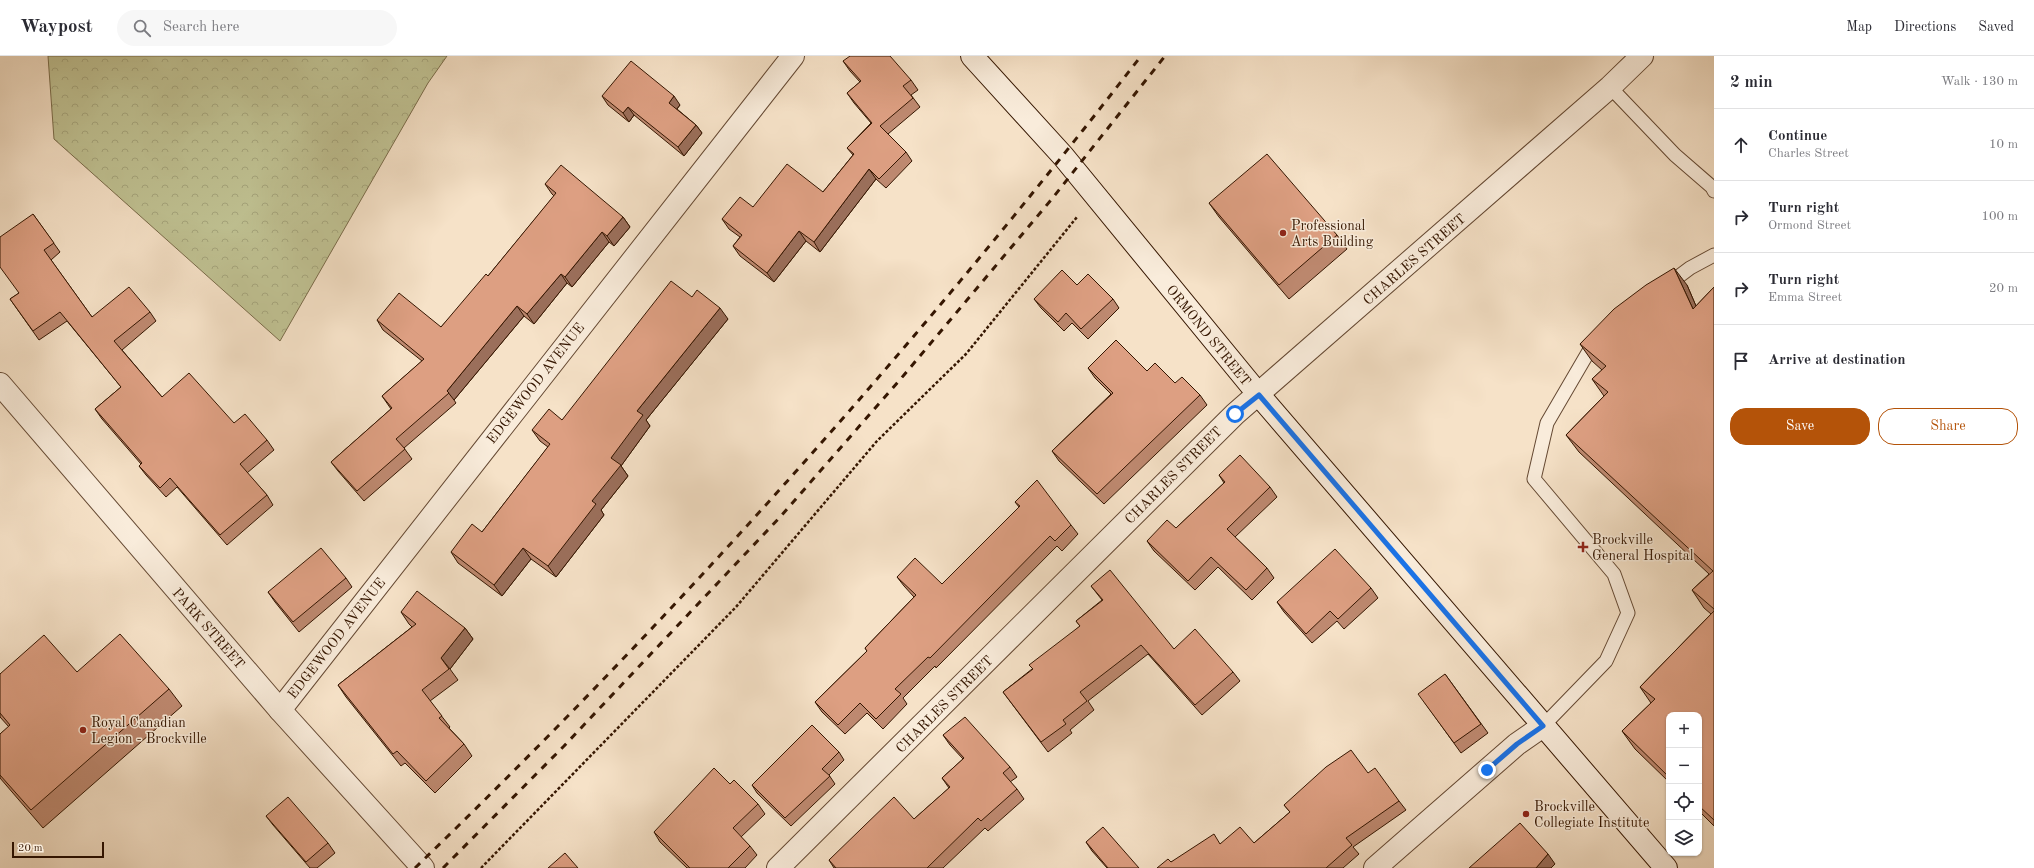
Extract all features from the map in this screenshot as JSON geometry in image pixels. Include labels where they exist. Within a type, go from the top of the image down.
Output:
[{"type":"street","name":"EDGEWOOD AVENUE","points":[[280,710],[793,56]]},
{"type":"street","name":"ORMOND STREET","points":[[972,56],[1063,156],[1259,395],[1666,868]]},
{"type":"street","name":"CHARLES STREET","points":[[778,868],[1235,414],[1259,395],[1610,87],[1642,56]]},
{"type":"street","name":"PARK STREET","points":[[0,384],[280,710],[423,868]]},
{"type":"street","points":[[1375,868],[1517,744],[1543,726]]},
{"type":"lane","points":[[1610,87],[1675,155],[1712,187],[1714,191]]},
{"type":"lane","points":[[1658,292],[1690,268],[1714,255]]},
{"type":"lane","points":[[1543,726],[1606,661],[1628,613],[1614,574],[1534,479],[1547,423],[1595,340],[1608,330]]},
{"type":"path","points":[[481,868],[736,607],[877,441],[966,354],[1095,194]]},
{"type":"green space","points":[[48,56],[447,56],[428,83],[280,341],[54,139]]},
{"type":"building","points":[[850,56],[890,56],[911,80],[903,86],[913,98],[880,126],[906,152],[879,179],[869,169],[814,242],[799,231],[767,273],[733,246],[742,235],[722,219],[740,197],[753,207],[787,164],[823,192],[854,154],[847,148],[872,123],[847,93],[861,81],[843,61]]},
{"type":"building","points":[[631,61],[674,96],[669,103],[696,125],[678,147],[628,107],[623,113],[602,96]]},
{"type":"building","name":"Professional Arts Building","points":[[1267,154],[1337,235],[1279,285],[1209,203]]},
{"type":"building","points":[[561,165],[623,217],[607,236],[602,232],[565,277],[561,274],[527,314],[517,306],[447,391],[449,393],[396,439],[405,449],[357,491],[331,462],[392,408],[382,396],[424,359],[377,320],[399,293],[441,327],[486,274],[488,276],[556,193],[545,184]]},
{"type":"building","points":[[33,214],[54,243],[44,250],[92,317],[129,287],[150,312],[114,341],[162,397],[189,373],[234,423],[245,414],[267,440],[240,464],[267,495],[220,535],[170,478],[160,488],[139,466],[142,463],[95,409],[121,387],[60,312],[33,331],[10,299],[19,293],[0,267],[0,237]]},
{"type":"building","points":[[1674,268],[1693,309],[1714,287],[1714,609],[1692,590],[1713,571],[1566,435],[1608,392],[1592,379],[1606,366],[1580,344],[1614,309],[1646,285]]},
{"type":"building","points":[[1062,270],[1077,285],[1088,274],[1113,299],[1081,329],[1066,313],[1058,322],[1034,299]]},
{"type":"building","points":[[671,281],[692,297],[697,290],[720,308],[637,411],[643,415],[611,458],[621,465],[592,501],[596,504],[548,566],[523,548],[494,585],[451,552],[472,524],[482,532],[550,444],[532,430],[549,409],[562,420]]},
{"type":"building","points":[[1116,340],[1147,371],[1155,363],[1175,383],[1182,377],[1200,395],[1097,494],[1052,451],[1113,393],[1088,368]]},
{"type":"building","points":[[1240,455],[1270,487],[1227,529],[1267,568],[1246,590],[1211,557],[1188,581],[1147,541],[1167,520],[1176,528],[1225,482],[1219,475]]},
{"type":"building","points":[[1037,480],[1071,525],[1055,541],[1050,536],[930,658],[928,657],[895,689],[901,694],[876,719],[860,703],[838,725],[815,702],[867,651],[865,648],[916,595],[897,577],[915,558],[942,584],[1020,506],[1015,502]]},
{"type":"building","points":[[321,548],[346,578],[293,622],[268,592]]},
{"type":"building","points":[[1335,549],[1371,588],[1338,619],[1330,611],[1306,634],[1277,602]]},
{"type":"building","points":[[1110,570],[1174,649],[1195,629],[1233,672],[1195,705],[1141,645],[1080,692],[1087,701],[1063,720],[1066,724],[1041,742],[1003,692],[1033,669],[1029,665],[1080,626],[1076,621],[1103,600],[1091,586]]},
{"type":"building","points":[[417,591],[465,628],[441,658],[449,669],[422,690],[442,716],[439,718],[464,744],[426,781],[397,751],[393,754],[338,685],[416,624],[401,612]]},
{"type":"building","points":[[1714,611],[1714,820],[1702,809],[1702,712],[1666,712],[1666,774],[1622,731],[1655,699],[1640,687]]},
{"type":"building","name":"Royal Canadian Legion - Brockville","points":[[120,634],[169,689],[31,810],[0,775],[0,734],[10,725],[0,713],[0,674],[44,635],[77,672]]},
{"type":"building","points":[[1445,674],[1481,724],[1454,743],[1418,694]]},
{"type":"building","points":[[965,717],[1010,767],[1003,773],[1017,789],[981,821],[978,818],[927,868],[836,868],[829,860],[894,797],[914,819],[950,787],[942,778],[964,758],[943,735]]},
{"type":"building","points":[[812,725],[839,752],[822,769],[830,776],[785,818],[752,785]]},
{"type":"building","points":[[1351,750],[1368,773],[1375,768],[1399,801],[1346,838],[1352,845],[1326,868],[1157,868],[1168,859],[1171,862],[1214,834],[1220,844],[1240,827],[1254,843],[1290,812],[1284,805],[1326,767]]},
{"type":"building","points":[[714,768],[730,784],[734,780],[758,804],[733,828],[750,846],[728,868],[690,868],[654,832]]},
{"type":"building","points":[[288,797],[328,843],[306,862],[266,816]]},
{"type":"building","points":[[1520,823],[1548,854],[1536,868],[1469,868]]},
{"type":"building","points":[[1103,827],[1139,868],[1108,868],[1086,842]]},
{"type":"building","points":[[565,853],[578,868],[548,868]]},
{"type":"railway","points":[[415,868],[512,773],[607,675],[701,576],[793,475],[883,373],[971,269],[1141,56]]},
{"type":"railway","points":[[443,868],[564,746],[781,516],[904,375],[1051,200],[1165,56]]},
{"type":"place","name":"Professional Arts Building","points":[[1283,233]]},
{"type":"place","name":"Brockville General Hospital","points":[[1583,547]]},
{"type":"place","name":"Royal Canadian Legion - Brockville","points":[[83,730]]},
{"type":"place","name":"Brockville Collegiate Institute","points":[[1526,814]]},
{"type":"route","points":[[1235,414],[1259,395],[1543,726],[1517,744],[1487,770]]}]
